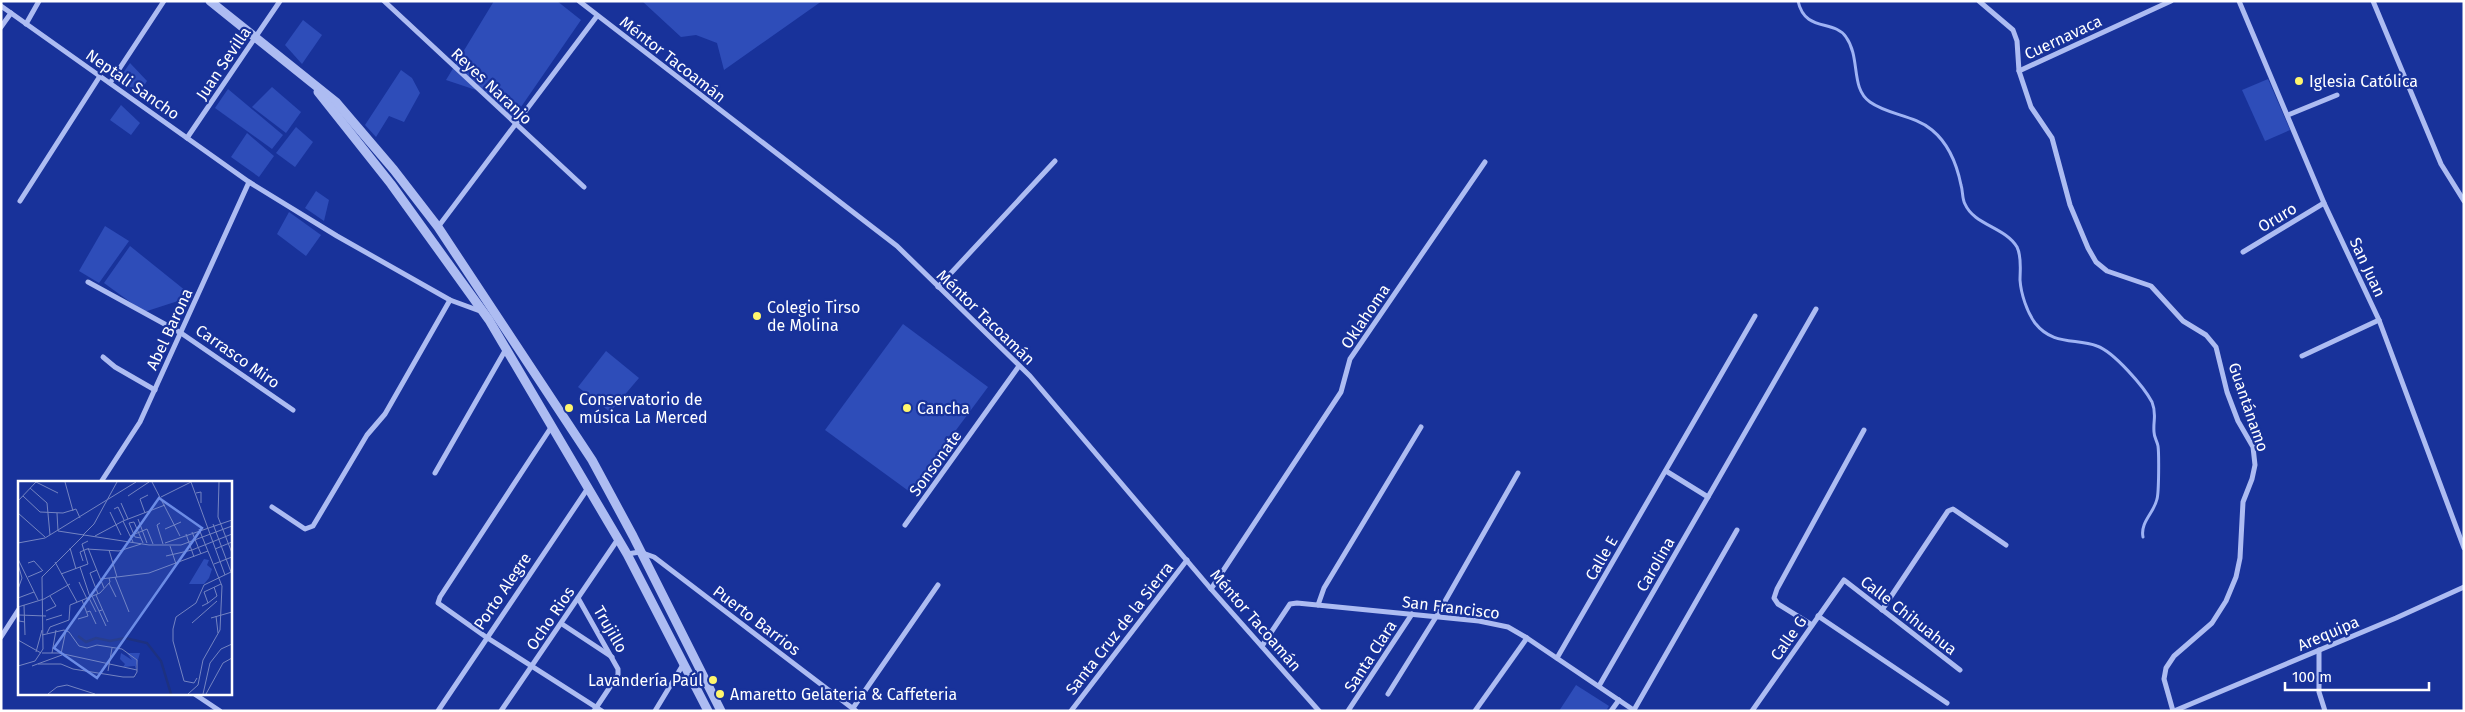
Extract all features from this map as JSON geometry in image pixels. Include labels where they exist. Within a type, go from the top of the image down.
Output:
[{"type":"street","points":[[26,24],[39,1]]},
{"type":"street","points":[[110,83],[164,1]]},
{"type":"street","points":[[210,1],[336,102],[394,170],[438,227],[592,460],[720,711]]},
{"type":"street","name":"Juan Sevilla","points":[[187,138],[280,1]]},
{"type":"street","name":"Reyes Naranjo","points":[[384,1],[515,125],[584,187]]},
{"type":"street","name":"Méntor Tacoamán","points":[[579,1],[897,246],[1019,366],[1319,711]]},
{"type":"street","name":"Guantánamo","points":[[1979,1],[2013,30],[2017,41],[2019,71],[2031,106],[2052,138],[2070,205],[2096,262],[2107,271],[2150,286],[2182,321],[2206,335],[2216,347],[2227,392],[2238,421],[2253,447],[2254,465],[2252,479],[2242,502],[2240,558],[2236,577],[2226,601],[2212,623],[2174,656],[2166,668],[2164,679],[2173,711]]},
{"type":"street","name":"Cuernavaca","points":[[2019,71],[2171,1]]},
{"type":"street","name":"San Juan","points":[[2239,1],[2324,203],[2379,320],[2464,548]]},
{"type":"street","points":[[2373,1],[2441,164],[2464,201]]},
{"type":"street","name":"Neptali Sancho","points":[[1,6],[250,182],[337,236],[450,300],[481,311]]},
{"type":"street","points":[[1,27],[10,13]]},
{"type":"street","points":[[438,227],[597,16]]},
{"type":"street","points":[[20,201],[100,76]]},
{"type":"street","points":[[309,80],[391,184],[506,349],[619,539],[708,711]]},
{"type":"street","points":[[2288,115],[2337,95]]},
{"type":"street","points":[[938,287],[1055,160]]},
{"type":"street","name":"Oklahoma","points":[[1211,589],[1341,392],[1350,359],[1485,162]]},
{"type":"street","name":"Abel Barona","points":[[102,481],[140,422],[250,182]]},
{"type":"street","name":"Oruro","points":[[2243,252],[2324,203]]},
{"type":"street","name":"Carrasco Miro","points":[[88,282],[181,333],[293,410]]},
{"type":"street","points":[[272,507],[304,529],[313,526],[367,435],[385,414],[450,300]]},
{"type":"street","name":"Carolina","points":[[1599,686],[1816,309]]},
{"type":"street","name":"Calle E","points":[[1557,658],[1755,316]]},
{"type":"street","points":[[2302,356],[2379,320]]},
{"type":"street","points":[[435,472],[506,349]]},
{"type":"street","points":[[104,357],[115,367],[155,390]]},
{"type":"street","name":"Sonsonate","points":[[905,526],[1019,366]]},
{"type":"street","points":[[552,426],[440,596],[438,603],[442,608],[533,665],[595,709],[602,711]]},
{"type":"street","points":[[1318,605],[1324,588],[1421,427]]},
{"type":"street","points":[[1812,624],[1778,604],[1774,598],[1777,589],[1864,430]]},
{"type":"street","points":[[1666,471],[1708,496]]},
{"type":"street","points":[[1388,694],[1436,617],[1518,473]]},
{"type":"street","name":"Porto Alegre","points":[[438,711],[486,636],[588,487]]},
{"type":"street","points":[[1882,610],[1948,511],[1953,509],[2006,545]]},
{"type":"street","points":[[1635,710],[1737,530]]},
{"type":"street","name":"Ocho Rios","points":[[501,711],[619,539]]},
{"type":"street","points":[[627,554],[640,552]]},
{"type":"street","name":"Puerto Barrios","points":[[640,552],[654,557],[854,710]]},
{"type":"street","name":"Santa Cruz de la Sierra","points":[[1073,710],[1187,560]]},
{"type":"street","name":"Calle G","points":[[1752,711],[1844,580]]},
{"type":"street","name":"Calle Chihuahua","points":[[1844,580],[1960,670]]},
{"type":"street","points":[[854,710],[938,585]]},
{"type":"street","name":"Arequipa","points":[[2173,711],[2464,588]]},
{"type":"street","name":"Trujillo","points":[[578,598],[614,659],[618,675],[595,709]]},
{"type":"street","name":"San Francisco","points":[[1262,646],[1290,604],[1318,605],[1479,621],[1508,628],[1527,638],[1635,710]]},
{"type":"street","points":[[1,637],[18,611]]},
{"type":"street","name":"Santa Clara","points":[[1348,711],[1412,614]]},
{"type":"street","points":[[1818,616],[1947,703]]},
{"type":"street","points":[[562,624],[614,659]]},
{"type":"street","points":[[1475,711],[1527,638]]},
{"type":"street","points":[[2319,650],[2318,692],[2325,711]]},
{"type":"street","points":[[655,711],[684,663]]},
{"type":"street","points":[[194,694],[220,711]]},
{"type":"street","points":[[1612,711],[1619,700]]},
{"type":"shaded area","points":[[494,1],[557,1],[581,20],[512,120],[485,93],[446,80]]},
{"type":"shaded area","points":[[642,1],[822,1],[724,70],[717,43],[696,35],[681,37]]},
{"type":"shaded area","points":[[303,20],[322,35],[302,64],[285,45]]},
{"type":"shaded area","points":[[130,63],[147,81],[139,93],[119,79]]},
{"type":"shaded area","points":[[401,70],[412,78],[420,93],[404,122],[389,116],[376,137],[365,125]]},
{"type":"shaded area","points":[[2268,79],[2290,130],[2265,141],[2242,90]]},
{"type":"shaded area","points":[[272,87],[301,112],[286,133],[252,107]]},
{"type":"shaded area","points":[[228,89],[283,135],[272,149],[215,108]]},
{"type":"shaded area","points":[[121,105],[140,123],[131,135],[110,120]]},
{"type":"shaded area","points":[[296,127],[313,142],[295,167],[276,153]]},
{"type":"shaded area","points":[[247,133],[274,156],[259,177],[231,157]]},
{"type":"shaded area","points":[[316,191],[329,200],[324,221],[305,208]]},
{"type":"shaded area","points":[[289,212],[321,235],[306,256],[277,234]]},
{"type":"shaded area","points":[[105,226],[129,241],[99,283],[79,271]]},
{"type":"shaded area","points":[[130,246],[186,291],[178,301],[144,312],[104,283]]},
{"type":"shaded area","name":"Cancha","points":[[903,324],[988,387],[910,492],[825,430]]},
{"type":"shaded area","points":[[606,351],[639,378],[610,412],[578,387]]},
{"type":"shaded area","points":[[1576,685],[1609,706],[1606,711],[1559,711]]},
{"type":"waterway","points":[[1798,1],[1807,18],[1813,22],[1834,28],[1846,37],[1851,45],[1860,89],[1870,102],[1885,110],[1925,125],[1948,148],[1955,162],[1964,202],[1969,211],[1982,222],[2012,240],[2019,251],[2022,291],[2027,308],[2035,323],[2049,335],[2097,346],[2112,355],[2136,379],[2152,402],[2154,434],[2158,444],[2157,499],[2145,522],[2143,537]]},
{"type":"place","name":"Iglesia Católica","points":[[2299,81]]},
{"type":"place","name":"Colegio Tirso de Molina","points":[[757,316]]},
{"type":"place","name":"Conservatorio de música La Merced","points":[[569,408]]},
{"type":"place","name":"Cancha","points":[[907,408]]},
{"type":"place","name":"Lavandería Paúl","points":[[713,680]]},
{"type":"place","name":"Amaretto Gelateria & Caffeteria","points":[[720,694]]}]
